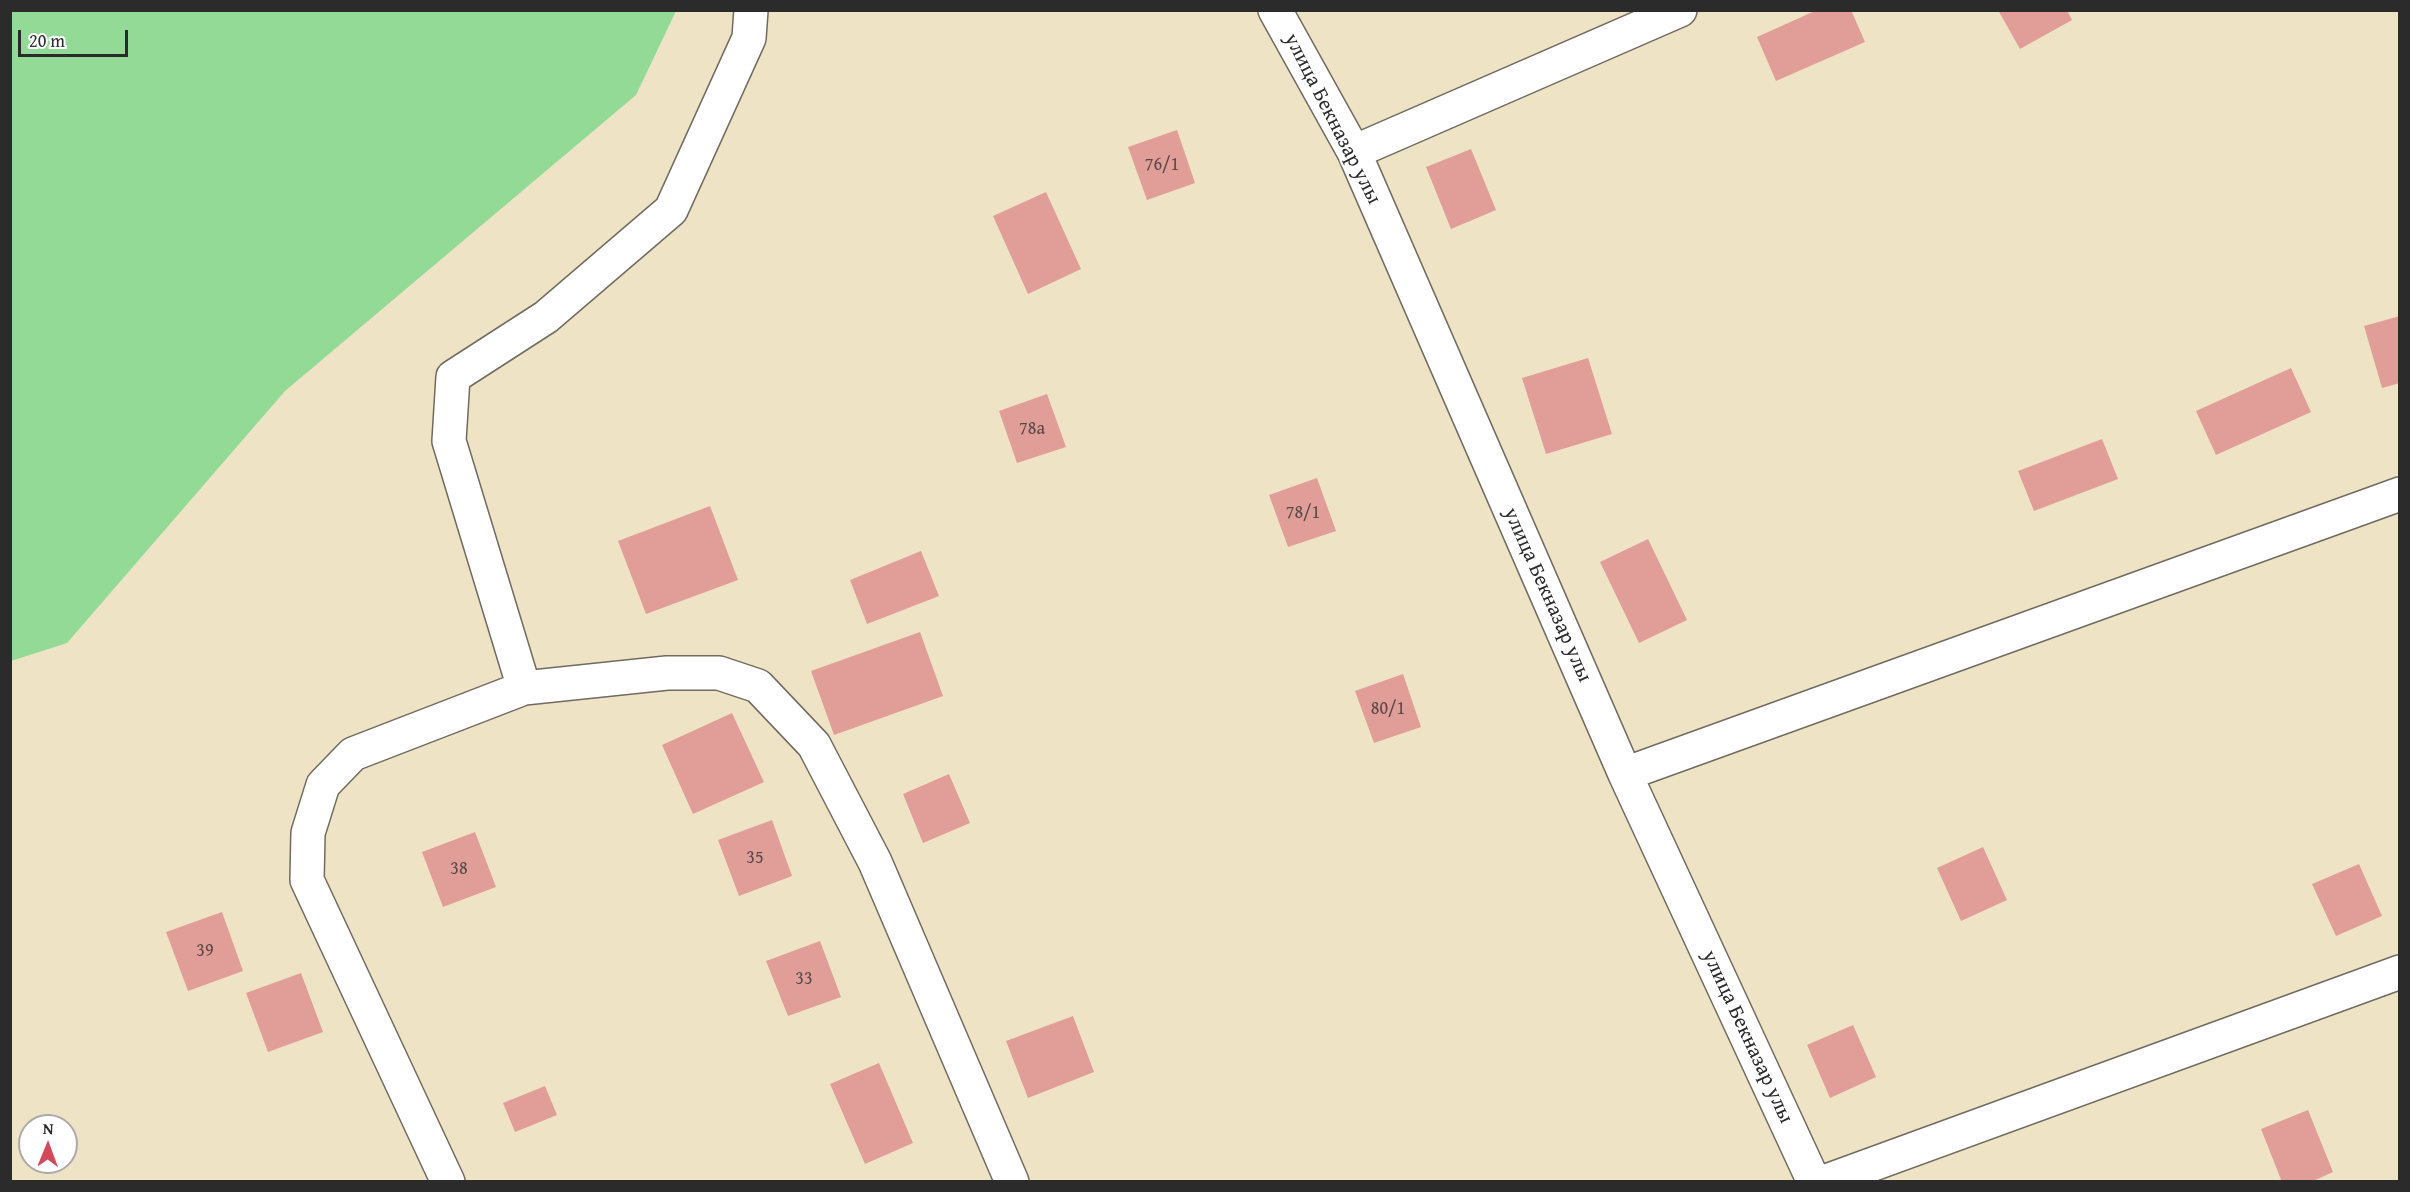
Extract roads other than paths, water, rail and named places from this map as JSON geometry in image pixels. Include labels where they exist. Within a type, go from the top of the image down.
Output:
[{"type":"street","points":[[524,688],[449,441],[453,377],[546,317],[671,210],[749,38],[751,10]]},
{"type":"street","name":"улица Бекназар улы","points":[[1275,10],[1354,152],[1625,774],[1814,1182]]},
{"type":"street","points":[[1354,152],[1680,10]]},
{"type":"street","points":[[1625,774],[2400,494]]},
{"type":"street","points":[[448,1182],[307,880],[308,833],[323,785],[353,754],[524,688],[667,673],[720,674],[758,686],[814,745],[875,862],[1012,1182]]},
{"type":"street","points":[[1824,1182],[2400,972]]}]
